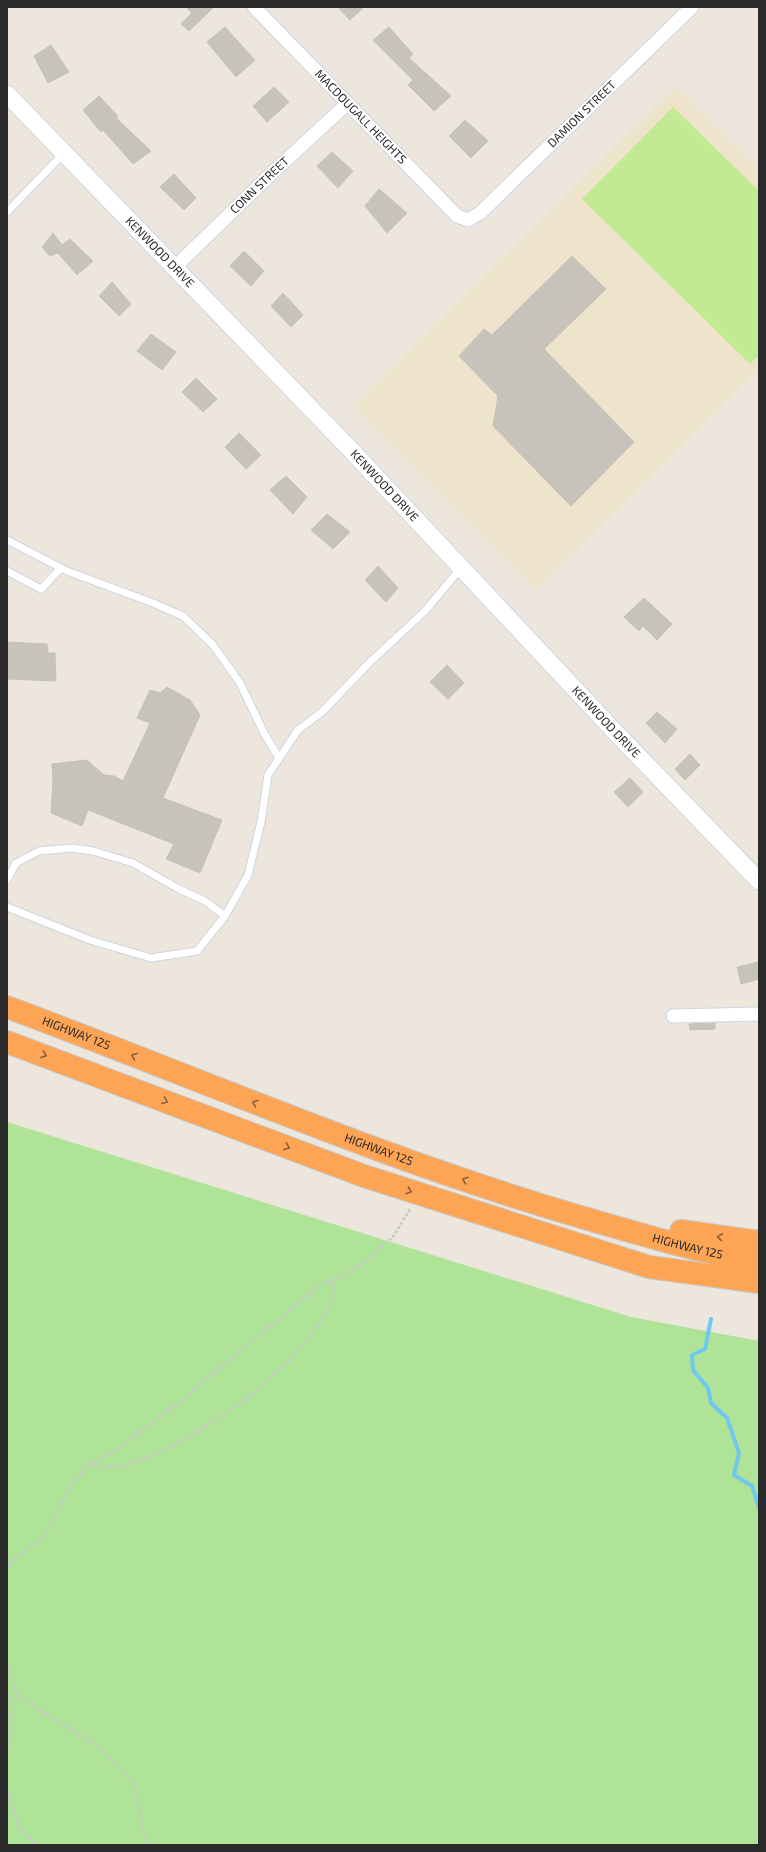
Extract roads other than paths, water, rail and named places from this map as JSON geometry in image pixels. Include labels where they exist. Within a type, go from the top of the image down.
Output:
[{"type":"highway","name":"HIGHWAY 125","points":[[7,1007],[294,1118],[496,1191],[648,1236],[759,1262]]},
{"type":"highway","name":"HIGHWAY 125","points":[[7,1042],[364,1176],[419,1195],[649,1267],[759,1282]]},
{"type":"highway","points":[[496,1191],[690,1233],[759,1242]]},
{"type":"street","name":"MACDOUGALL HEIGHTS","points":[[254,7],[457,216],[462,219],[470,220]]},
{"type":"street","name":"DAMION STREET","points":[[470,220],[480,213],[563,134],[692,7]]},
{"type":"street","name":"KENWOOD DRIVE","points":[[7,94],[349,448],[618,735],[759,881]]},
{"type":"street","name":"CONN STREET","points":[[174,268],[271,174],[347,104]]},
{"type":"street","points":[[673,1016],[759,1014]]},
{"type":"lane","points":[[7,212],[64,153]]},
{"type":"lane","points":[[7,540],[61,568],[183,616],[213,645],[240,683],[264,733],[279,758]]},
{"type":"lane","points":[[7,907],[90,940],[151,958],[197,951],[225,916],[248,875],[261,822],[268,775],[298,730],[322,712],[369,663],[425,611],[462,567]]},
{"type":"lane","points":[[7,571],[41,589],[61,568]]},
{"type":"lane","points":[[7,880],[16,863],[39,851],[72,848],[93,851],[133,863],[179,889],[205,901],[225,916]]},
{"type":"waterway","points":[[711,1319],[705,1349],[692,1355],[693,1370],[708,1388],[711,1403],[727,1418],[739,1453],[734,1475],[752,1486],[759,1508]]}]
